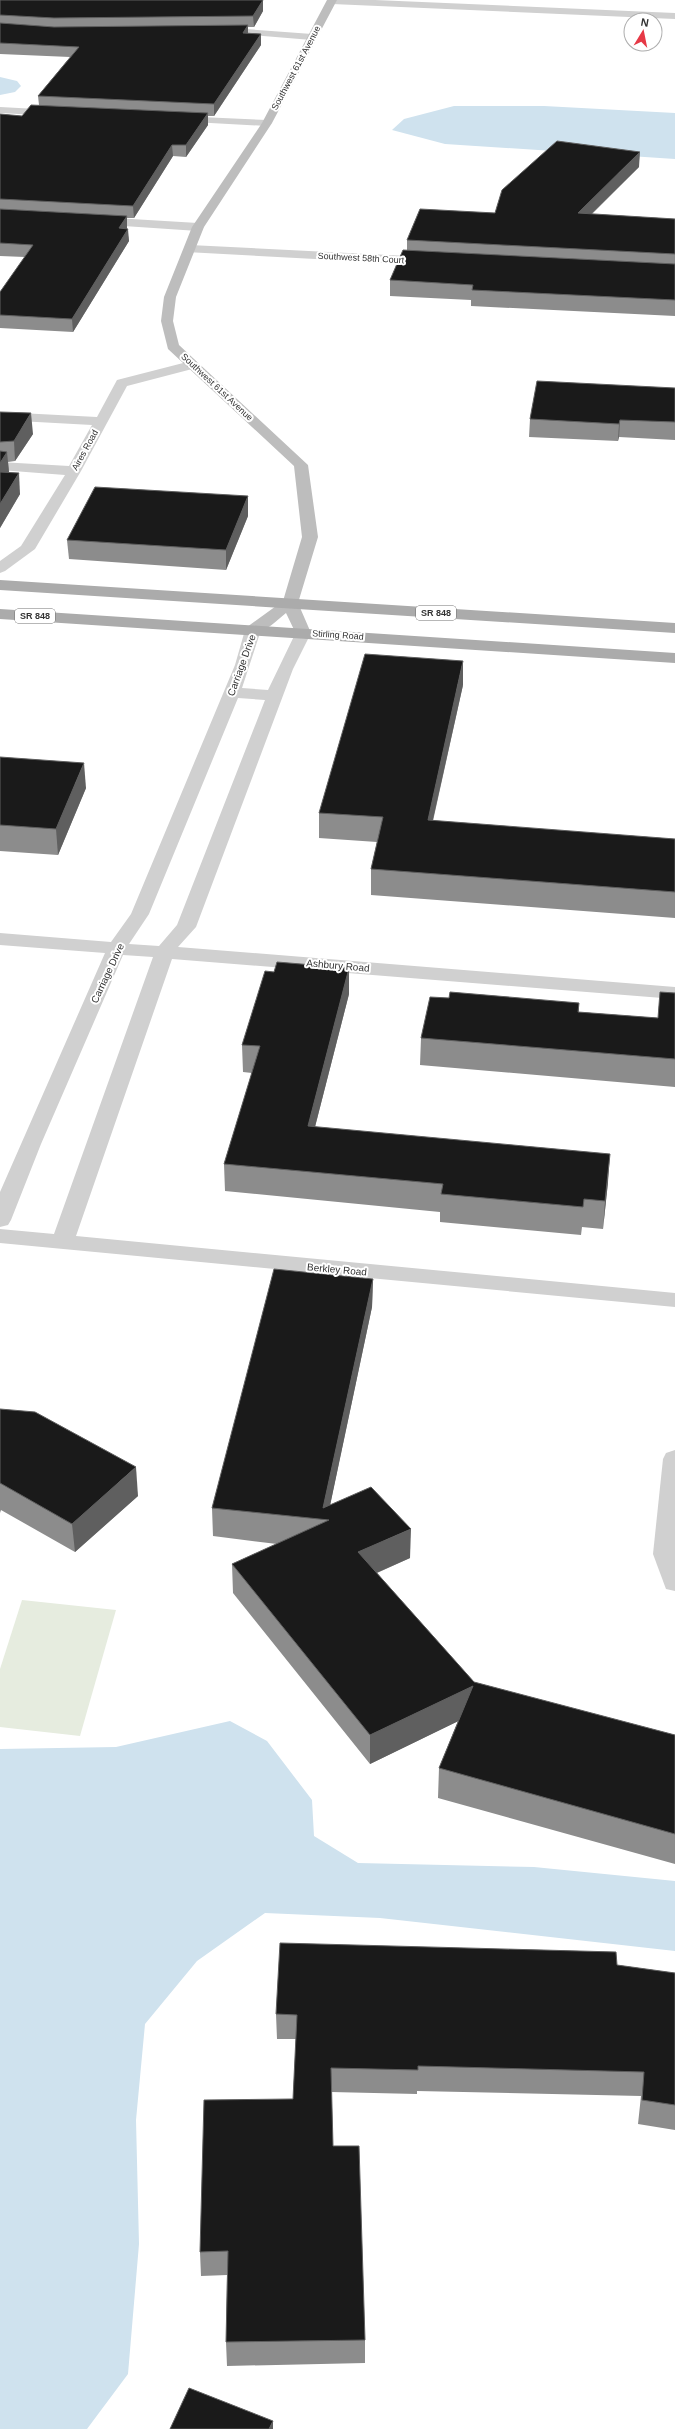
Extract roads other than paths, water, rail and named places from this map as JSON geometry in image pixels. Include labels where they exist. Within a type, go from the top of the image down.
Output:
[{"type":"main road","name":"SR 848","points":[[0,585],[675,628]]},
{"type":"main road","name":"Stirling Road","points":[[0,614],[675,658]]},
{"type":"street","points":[[332,1],[675,16]]},
{"type":"street","name":"Southwest 61st Avenue","points":[[290,604],[310,537],[301,464],[191,365],[173,346],[167,321],[170,297],[198,227],[267,123],[332,1]]},
{"type":"street","points":[[209,30],[251,31],[312,37]]},
{"type":"street","points":[[0,110],[71,114]]},
{"type":"street","points":[[165,118],[267,123]]},
{"type":"street","points":[[87,221],[198,227]]},
{"type":"street","name":"Southwest 58th Court","points":[[190,249],[440,262]]},
{"type":"street","name":"Aires Road","points":[[0,568],[26,549],[74,471],[122,383],[191,365]]},
{"type":"street","points":[[0,416],[101,421]]},
{"type":"street","points":[[0,466],[74,471]]},
{"type":"street","points":[[62,1244],[166,951],[186,927],[285,669],[303,633],[290,604]]},
{"type":"street","name":"Carriage Drive","points":[[0,1220],[30,1144],[117,948],[140,914],[232,692],[254,630],[290,604]]},
{"type":"street","points":[[232,692],[275,696]]},
{"type":"street","name":"Ashbury Road","points":[[0,938],[675,993]]},
{"type":"street","name":"Berkley Road","points":[[0,1236],[62,1244],[675,1300]]},
{"type":"street","points":[[675,1459],[666,1554],[675,1582]]},
{"type":"water","points":[[0,77],[17,81],[21,86],[15,92],[0,95]]},
{"type":"water","points":[[454,106],[544,106],[675,113],[675,159],[445,144],[392,130],[404,119]]},
{"type":"water","points":[[230,1721],[267,1741],[312,1800],[314,1836],[358,1863],[534,1867],[675,1881],[675,1951],[380,1918],[265,1913],[197,1961],[145,2024],[136,2120],[139,2244],[128,2374],[87,2429],[0,2429],[0,1749],[116,1747]]}]
